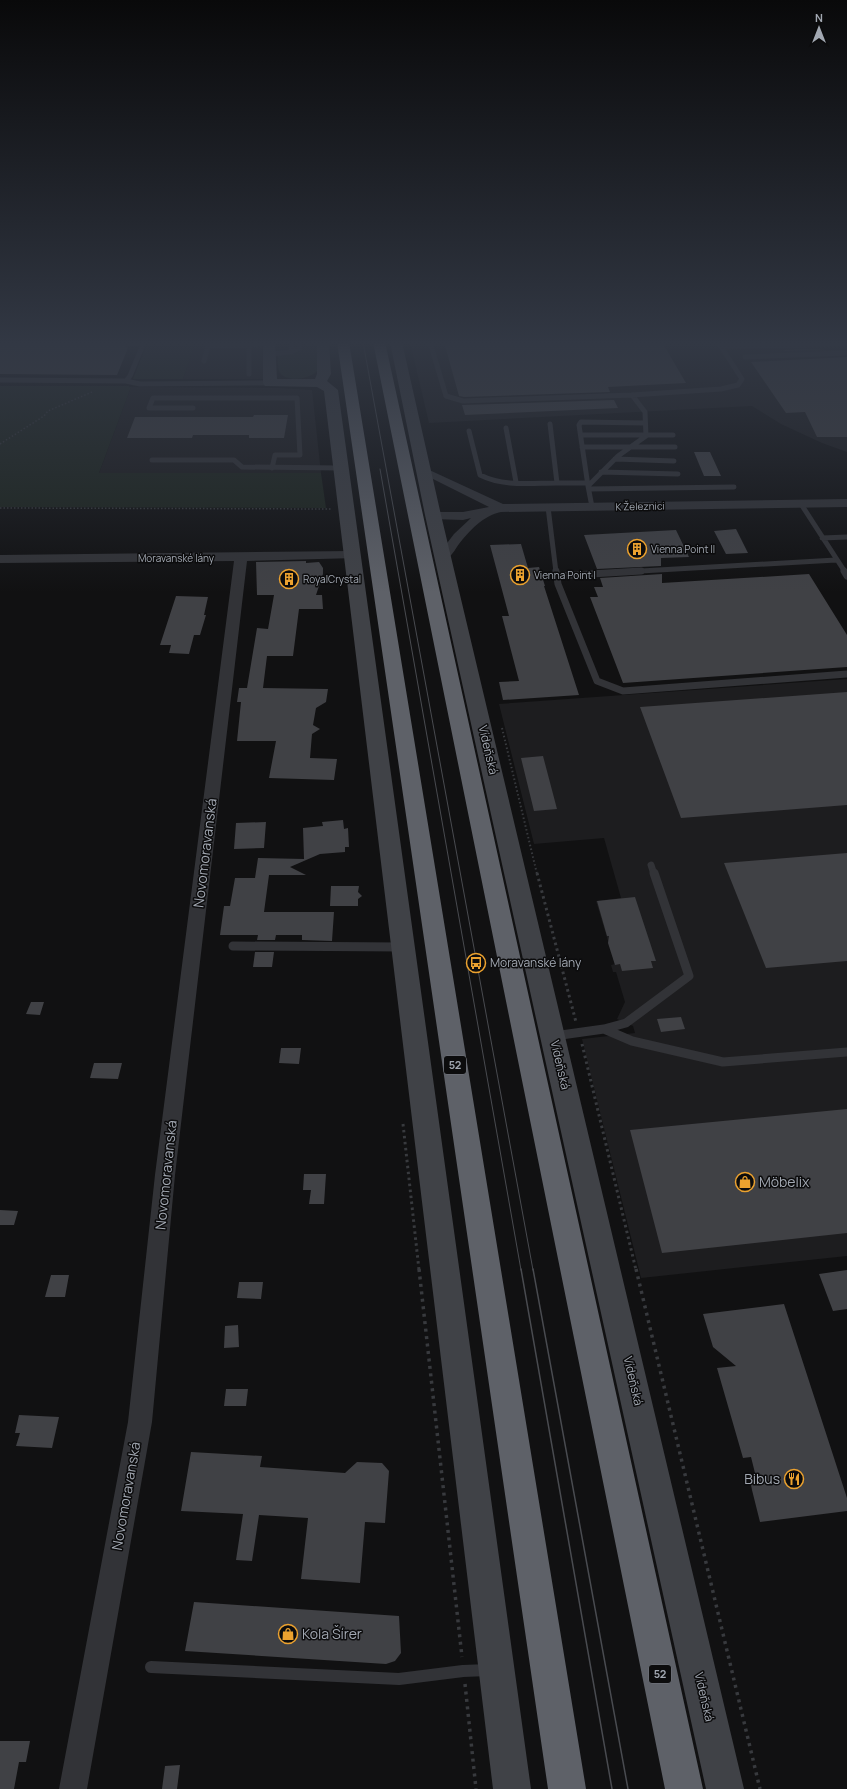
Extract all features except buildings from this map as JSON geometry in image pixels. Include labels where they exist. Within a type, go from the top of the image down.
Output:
[{"type":"highway","name":"52","points":[[356,425],[567,1789]]},
{"type":"highway","name":"Vídeňská","points":[[397,425],[684,1789]]},
{"type":"highway","points":[[636,1558],[699,1789]]},
{"type":"street","points":[[335,425],[512,1789]]},
{"type":"street","name":"Vídeňská","points":[[414,425],[433,515],[566,1034],[725,1789]]},
{"type":"street","points":[[424,471],[501,508]]},
{"type":"street","name":"K Železnici","points":[[433,515],[463,516],[501,508],[847,503]]},
{"type":"street","points":[[444,555],[453,543],[481,516],[501,508]]},
{"type":"street","name":"Moravanské lány","points":[[0,559],[352,555]]},
{"type":"street","name":"Novomoravanská","points":[[73,1789],[140,1422],[166,1167],[241,557]]},
{"type":"lane","points":[[272,468],[275,456],[300,455],[298,425]]},
{"type":"lane","points":[[550,425],[557,483]]},
{"type":"lane","points":[[579,425],[592,507]]},
{"type":"lane","points":[[645,425],[646,436]]},
{"type":"lane","points":[[506,428],[516,482]]},
{"type":"lane","points":[[469,431],[480,475],[485,479],[500,482],[557,483],[588,486],[734,487]]},
{"type":"lane","points":[[581,435],[673,435]]},
{"type":"lane","points":[[588,486],[615,459],[646,436]]},
{"type":"lane","points":[[582,446],[629,448],[675,447]]},
{"type":"lane","points":[[615,459],[674,461]]},
{"type":"lane","points":[[152,460],[234,460],[242,467],[340,468]]},
{"type":"lane","points":[[601,472],[678,474]]},
{"type":"lane","points":[[801,504],[847,576]]},
{"type":"lane","points":[[548,507],[558,584],[597,681],[623,691],[847,674]]},
{"type":"lane","points":[[822,538],[847,537]]},
{"type":"lane","points":[[557,576],[836,560]]},
{"type":"lane","points":[[566,1034],[604,1029],[626,1023],[689,976],[651,865]]},
{"type":"lane","points":[[233,946],[403,948]]},
{"type":"lane","points":[[604,1029],[632,1041],[723,1062],[847,1052]]},
{"type":"lane","points":[[151,1667],[399,1679],[463,1671],[497,1670]]},
{"type":"path","points":[[0,444],[29,425]]},
{"type":"path","points":[[330,502],[332,517]]},
{"type":"path","points":[[0,508],[331,509]]},
{"type":"path","points":[[501,723],[526,830],[566,1034],[760,1789]]},
{"type":"path","points":[[402,1122],[476,1789]]},
{"type":"shaded area","points":[[0,425],[117,425],[99,473],[321,473],[326,508],[0,507]]},
{"type":"shaded area","points":[[117,425],[316,425],[321,473],[99,473]]},
{"type":"shaded area","points":[[784,425],[847,425],[847,452],[822,443]]},
{"type":"shaded area","points":[[847,679],[847,1256],[641,1278],[582,1039],[635,1033],[633,1026],[617,1019],[625,1002],[616,972],[613,972],[611,965],[615,964],[596,901],[621,898],[604,838],[534,844],[499,704]]},
{"type":"tram line","points":[[378,425],[533,1270]]},
{"type":"tram line","points":[[380,469],[521,1270]]},
{"type":"tram line","points":[[521,1269],[612,1789]]},
{"type":"tram line","points":[[533,1269],[628,1789]]},
{"type":"place","name":"Vienna Point II","points":[[637,549]]},
{"type":"place","name":"Vienna Point I","points":[[520,575]]},
{"type":"place","name":"RoyalCrystal","points":[[289,579]]},
{"type":"place","name":"Moravanské lány","points":[[476,963]]},
{"type":"place","name":"Möbelix","points":[[745,1182]]},
{"type":"place","name":"Bibus","points":[[794,1479]]},
{"type":"place","name":"Kola Šírer","points":[[288,1634]]}]
